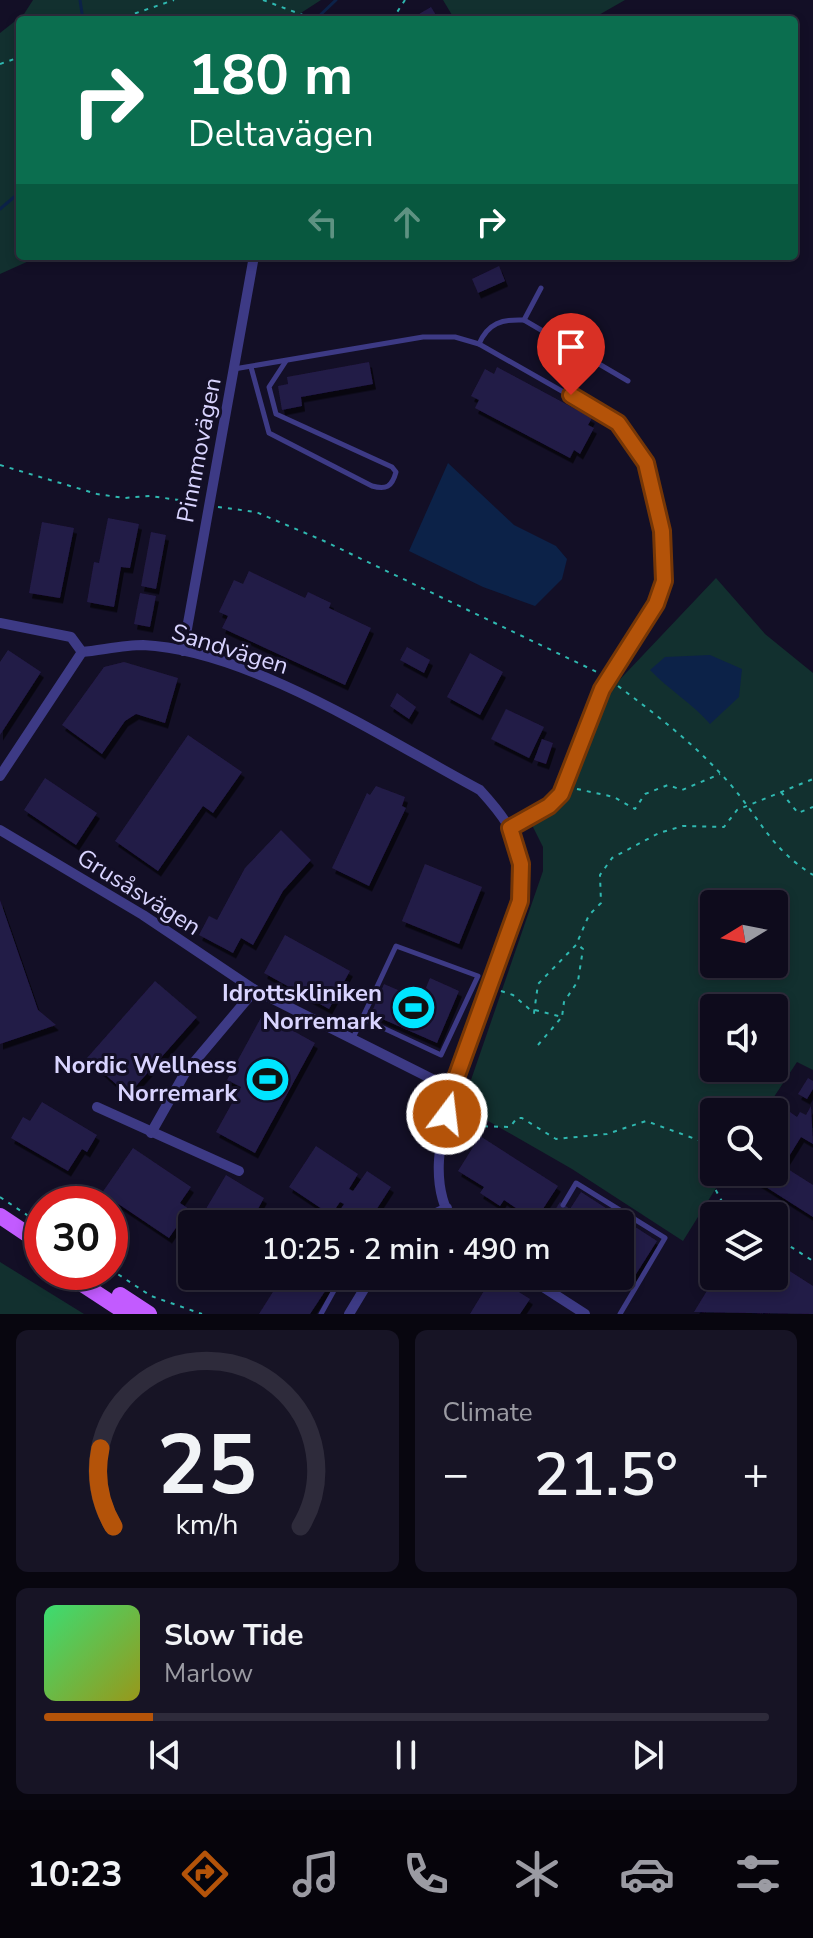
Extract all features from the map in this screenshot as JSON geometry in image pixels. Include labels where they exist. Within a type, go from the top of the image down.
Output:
[{"type":"main road","points":[[0,1216],[24,1232]]},
{"type":"main road","points":[[0,1230],[24,1245]]},
{"type":"main road","points":[[91,1290],[128,1314]]},
{"type":"main road","points":[[112,1290],[149,1314]]},
{"type":"street","name":"Pinnmovägen","points":[[183,651],[253,260]]},
{"type":"street","points":[[0,623],[71,637],[82,652],[0,776]]},
{"type":"street","name":"Sandvägen","points":[[82,652],[142,645],[183,651],[275,680],[480,790],[510,828]]},
{"type":"street","points":[[443,1210],[447,1208],[438,1159],[452,1089],[520,901],[521,864],[510,828],[549,806],[563,788],[590,714],[608,678]]},
{"type":"street","name":"Grusåsvägen","points":[[0,830],[143,915],[255,990],[452,1089]]},
{"type":"street","points":[[151,1133],[185,1073],[255,990]]},
{"type":"street","points":[[97,1107],[239,1171]]},
{"type":"street","points":[[349,1314],[364,1290]]},
{"type":"street","points":[[548,1290],[585,1314]]},
{"type":"lane","points":[[524,320],[541,288]]},
{"type":"lane","points":[[479,344],[492,326],[505,319],[524,320],[628,381]]},
{"type":"lane","points":[[234,369],[423,337],[455,337],[479,344],[618,423],[646,463],[660,518],[664,581],[656,604],[608,678]]},
{"type":"lane","points":[[251,367],[269,433],[372,486],[384,489],[390,486],[396,472],[392,467],[276,414],[269,387],[286,361]]},
{"type":"lane","points":[[352,1039],[396,946],[478,976],[441,1055],[364,1019]]},
{"type":"lane","points":[[563,1205],[576,1183],[665,1238],[620,1314]]},
{"type":"lane","points":[[321,1314],[334,1290]]},
{"type":"path","points":[[128,16],[174,0]]},
{"type":"path","points":[[263,0],[305,16]]},
{"type":"path","points":[[0,465],[97,494],[165,497],[256,512],[324,541],[608,678],[680,733],[720,774],[779,851],[813,875]]},
{"type":"path","points":[[563,788],[614,797],[635,809],[645,794],[668,785],[682,790],[720,774]]},
{"type":"path","points":[[490,987],[513,995],[534,1013],[538,984],[577,944],[589,915],[601,903],[600,875],[612,858],[659,833],[683,826],[724,827],[737,810],[813,779]]},
{"type":"path","points":[[780,791],[798,813],[813,807]]},
{"type":"path","points":[[538,1045],[562,1017],[564,1002],[578,981],[583,949],[577,944]]},
{"type":"path","points":[[534,1009],[562,1017]]},
{"type":"path","points":[[474,1126],[510,1127],[522,1118],[556,1139],[607,1134],[646,1121],[700,1141]]},
{"type":"path","points":[[0,1197],[24,1213]]},
{"type":"path","points":[[788,1245],[813,1261]]},
{"type":"path","points":[[128,1281],[151,1296],[202,1314]]},
{"type":"green space","points":[[33,0],[321,0],[296,16],[21,16]]},
{"type":"green space","points":[[443,0],[625,0],[597,16],[453,16]]},
{"type":"green space","points":[[16,20],[16,260],[31,260],[0,274],[0,33]]},
{"type":"green space","points":[[716,578],[765,634],[813,673],[813,1070],[797,1062],[788,1076],[788,994],[700,994],[700,1082],[784,1082],[773,1098],[700,1098],[700,1186],[717,1186],[707,1202],[700,1202],[700,1214],[683,1241],[572,1169],[462,1106],[543,871],[543,847],[532,825],[559,806],[572,781],[594,718],[608,700],[608,692]]},
{"type":"green space","points":[[0,1262],[24,1277],[24,1290],[45,1290],[84,1314],[0,1314]]},
{"type":"water","points":[[448,463],[514,525],[556,546],[567,559],[562,579],[535,606],[483,587],[409,551]]},
{"type":"water","points":[[710,655],[742,669],[739,697],[710,724],[650,670],[665,657]]},
{"type":"building","points":[[431,7],[437,16],[416,16]]},
{"type":"building","points":[[499,266],[505,281],[478,293],[472,279]]},
{"type":"building","points":[[369,362],[373,384],[301,397],[302,406],[282,410],[278,386],[288,384],[287,377]]},
{"type":"building","points":[[497,367],[592,418],[588,425],[594,428],[580,454],[574,450],[570,458],[475,408],[479,400],[471,396],[485,369],[494,374]]},
{"type":"building","points":[[108,518],[139,524],[130,568],[121,567],[114,607],[87,602],[94,562],[99,563]]},
{"type":"building","points":[[42,522],[74,528],[60,598],[29,593]]},
{"type":"building","points":[[151,532],[166,535],[156,589],[141,586]]},
{"type":"building","points":[[249,571],[305,598],[308,592],[331,603],[329,608],[371,628],[345,685],[222,628],[228,616],[219,612],[234,580],[243,584]]},
{"type":"building","points":[[140,593],[156,596],[150,627],[134,624]]},
{"type":"building","points":[[407,647],[430,660],[424,673],[400,660]]},
{"type":"building","points":[[8,650],[41,672],[0,735],[0,662]]},
{"type":"building","points":[[470,653],[503,672],[480,715],[447,697]]},
{"type":"building","points":[[124,662],[178,678],[165,723],[136,714],[125,721],[102,754],[62,725],[104,667]]},
{"type":"building","points":[[397,693],[416,707],[409,719],[390,706]]},
{"type":"building","points":[[506,709],[544,727],[529,758],[491,739]]},
{"type":"building","points":[[188,735],[242,772],[213,813],[203,806],[158,871],[115,841]]},
{"type":"building","points":[[542,739],[553,743],[546,764],[534,760]]},
{"type":"building","points":[[45,778],[97,813],[76,845],[24,810]]},
{"type":"building","points":[[376,786],[405,797],[402,806],[406,808],[369,886],[332,868],[367,793],[370,795]]},
{"type":"building","points":[[281,830],[311,860],[283,891],[253,945],[241,938],[233,953],[199,935],[209,916],[217,920],[245,868]]},
{"type":"building","points":[[425,864],[482,887],[459,944],[402,921]]},
{"type":"building","points":[[0,900],[38,1010],[56,1025],[0,1044]]},
{"type":"building","points":[[285,935],[350,971],[329,1009],[264,973]]},
{"type":"building","name":"Idrottskliniken Norremark","points":[[430,978],[459,991],[437,1043],[371,1014],[384,984],[421,1000]]},
{"type":"building","points":[[155,981],[197,1017],[128,1095],[87,1058]]},
{"type":"building","points":[[263,1014],[315,1043],[255,1153],[216,1132],[241,1087],[227,1080]]},
{"type":"building","points":[[808,1078],[813,1081],[813,1089],[807,1099],[798,1094]]},
{"type":"building","points":[[42,1102],[97,1135],[87,1152],[82,1149],[68,1171],[11,1138],[23,1117],[30,1121]]},
{"type":"building","points":[[811,1106],[813,1144],[801,1137],[788,1158],[788,1115],[790,1112],[797,1117],[800,1112],[806,1115]]},
{"type":"building","points":[[480,1136],[558,1186],[542,1210],[519,1210],[504,1200],[500,1206],[480,1193],[484,1187],[458,1171]]},
{"type":"building","points":[[316,1146],[358,1174],[349,1189],[353,1191],[367,1171],[391,1187],[376,1210],[340,1210],[344,1204],[340,1202],[334,1210],[324,1210],[289,1187]]},
{"type":"building","points":[[133,1148],[191,1187],[180,1203],[189,1209],[178,1210],[178,1225],[169,1238],[128,1210],[128,1186],[107,1186]]},
{"type":"building","points":[[788,1169],[813,1185],[813,1217],[764,1186],[788,1186]]},
{"type":"building","points":[[226,1175],[264,1198],[257,1210],[205,1210]]},
{"type":"building","points":[[581,1192],[609,1210],[555,1210],[560,1202],[570,1209]]},
{"type":"building","points":[[634,1226],[657,1241],[634,1277]]},
{"type":"building","points":[[788,1270],[813,1286],[813,1314],[694,1312],[707,1290],[788,1290]]},
{"type":"building","points":[[274,1290],[326,1290],[310,1314],[259,1314]]},
{"type":"building","points":[[485,1290],[516,1290],[530,1299],[520,1314],[470,1314]]},
{"type":"waterway","points":[[80,0],[82,16]]},
{"type":"waterway","points":[[319,16],[336,0]]},
{"type":"waterway","points":[[0,209],[16,195]]},
{"type":"place","name":"Idrottskliniken Norremark","points":[[413,1007]]},
{"type":"place","name":"Nordic Wellness Norremark","points":[[268,1079]]},
{"type":"route","points":[[447,1114],[452,1089],[520,901],[521,864],[510,828],[549,806],[561,794],[602,689],[656,604],[664,581],[662,531],[656,493],[646,463],[618,423],[571,395]]}]
